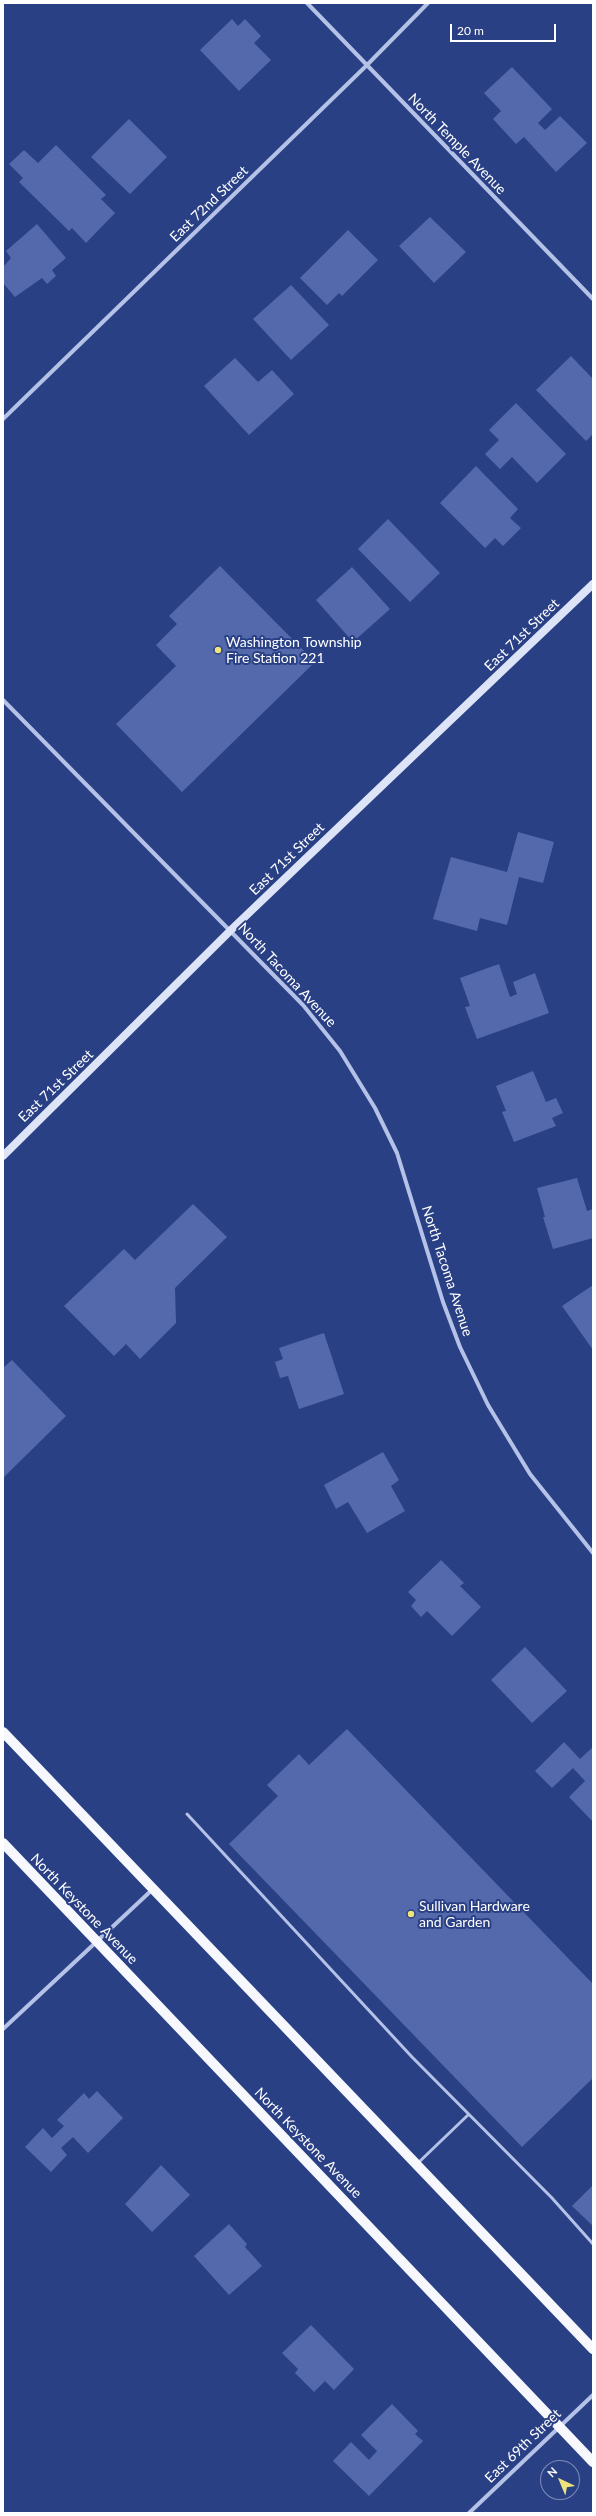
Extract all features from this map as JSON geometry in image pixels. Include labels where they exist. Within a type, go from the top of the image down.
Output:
[{"type":"main road","name":"East 71st Street","points":[[3,1156],[231,930],[593,584]]},
{"type":"main road","points":[[3,1732],[593,2349]]},
{"type":"main road","name":"North Keystone Avenue","points":[[3,1843],[593,2462]]},
{"type":"street","name":"North Temple Avenue","points":[[307,3],[366,66],[593,299]]},
{"type":"street","name":"East 72nd Street","points":[[3,419],[366,66],[428,3]]},
{"type":"street","name":"North Tacoma Avenue","points":[[3,700],[304,1005],[340,1051],[375,1108],[397,1153],[443,1302],[483,1395],[530,1474],[593,1553]]},
{"type":"street","points":[[3,2029],[153,1889]]},
{"type":"street","name":"East 69th Street","points":[[469,2513],[593,2395]]},
{"type":"lane","points":[[187,1814],[468,2115],[552,2198],[593,2244]]},
{"type":"lane","points":[[417,2164],[468,2115]]},
{"type":"building","points":[[232,19],[238,26],[245,19],[261,36],[254,43],[271,60],[239,91],[200,50]]},
{"type":"building","points":[[512,67],[552,109],[538,123],[545,130],[560,116],[587,143],[556,172],[524,137],[516,144],[493,119],[501,111],[484,93]]},
{"type":"building","points":[[129,119],[167,157],[130,194],[91,157]]},
{"type":"building","points":[[56,145],[106,195],[101,199],[115,213],[86,243],[72,228],[69,231],[19,182],[23,178],[9,164],[24,150],[38,163]]},
{"type":"building","points":[[430,217],[466,252],[434,283],[399,246]]},
{"type":"building","points":[[37,224],[66,258],[52,270],[56,276],[47,284],[42,278],[15,297],[3,283],[3,267],[11,258],[6,251]]},
{"type":"building","points":[[348,230],[378,260],[342,296],[339,293],[327,305],[300,278]]},
{"type":"building","points":[[291,285],[329,325],[291,360],[253,319]]},
{"type":"building","points":[[571,356],[593,379],[593,434],[586,441],[536,390]]},
{"type":"building","points":[[235,358],[258,382],[272,370],[294,394],[249,435],[204,386]]},
{"type":"building","points":[[516,403],[566,454],[537,483],[512,457],[500,469],[485,454],[499,440],[489,430]]},
{"type":"building","points":[[476,466],[518,509],[510,518],[521,528],[503,546],[495,538],[485,548],[440,503]]},
{"type":"building","points":[[388,519],[440,573],[410,602],[358,549]]},
{"type":"building","points":[[220,566],[315,662],[182,792],[116,724],[176,666],[156,645],[177,624],[169,616]]},
{"type":"building","points":[[352,567],[390,609],[353,642],[316,600]]},
{"type":"building","points":[[518,832],[554,842],[543,883],[519,877],[507,925],[480,918],[477,931],[433,919],[451,857],[507,872]]},
{"type":"building","points":[[499,964],[510,997],[517,994],[513,982],[535,973],[549,1013],[477,1039],[465,1007],[470,1006],[460,978]]},
{"type":"building","points":[[533,1071],[546,1102],[556,1098],[563,1113],[552,1118],[556,1126],[514,1142],[502,1112],[506,1111],[496,1086]]},
{"type":"building","points":[[577,1178],[587,1211],[593,1209],[593,1238],[553,1249],[543,1217],[545,1217],[537,1188]]},
{"type":"building","points":[[193,1204],[227,1237],[175,1288],[176,1323],[140,1359],[126,1344],[114,1356],[64,1306],[124,1249],[135,1260]]},
{"type":"building","points":[[593,1285],[593,1350],[562,1306]]},
{"type":"building","points":[[324,1333],[344,1394],[299,1409],[288,1376],[280,1378],[275,1362],[283,1359],[279,1348]]},
{"type":"building","points":[[12,1360],[66,1416],[3,1478],[3,1368]]},
{"type":"building","points":[[383,1452],[399,1480],[391,1486],[405,1511],[367,1533],[348,1502],[336,1509],[324,1485]]},
{"type":"building","points":[[441,1560],[464,1583],[460,1586],[481,1607],[452,1636],[427,1611],[421,1617],[411,1606],[416,1600],[408,1592]]},
{"type":"building","points":[[525,1647],[567,1691],[532,1723],[491,1680]]},
{"type":"building","name":"Sullivan Hardware and Garden","points":[[347,1729],[593,1984],[593,2078],[522,2147],[229,1844],[278,1796],[267,1785],[299,1754],[309,1765]]},
{"type":"building","points":[[564,1742],[580,1759],[593,1747],[593,1822],[569,1797],[585,1781],[573,1768],[552,1788],[535,1771]]},
{"type":"building","points":[[97,2091],[123,2118],[88,2153],[73,2137],[61,2148],[67,2155],[51,2172],[25,2147],[43,2128],[52,2138],[64,2126],[57,2120],[84,2093],[89,2099]]},
{"type":"building","points":[[161,2165],[190,2195],[152,2232],[125,2204]]},
{"type":"building","points":[[593,2185],[593,2226],[572,2206]]},
{"type":"building","points":[[229,2224],[247,2244],[245,2247],[262,2266],[229,2295],[194,2256]]},
{"type":"building","points":[[311,2325],[354,2369],[334,2390],[325,2381],[314,2392],[295,2373],[298,2369],[282,2353]]},
{"type":"building","points":[[392,2404],[418,2431],[415,2434],[423,2441],[369,2496],[333,2461],[351,2442],[369,2460],[377,2451],[361,2435]]},
{"type":"place","name":"Washington Township Fire Station 221","points":[[218,650]]},
{"type":"place","name":"Sullivan Hardware and Garden","points":[[411,1914]]}]
